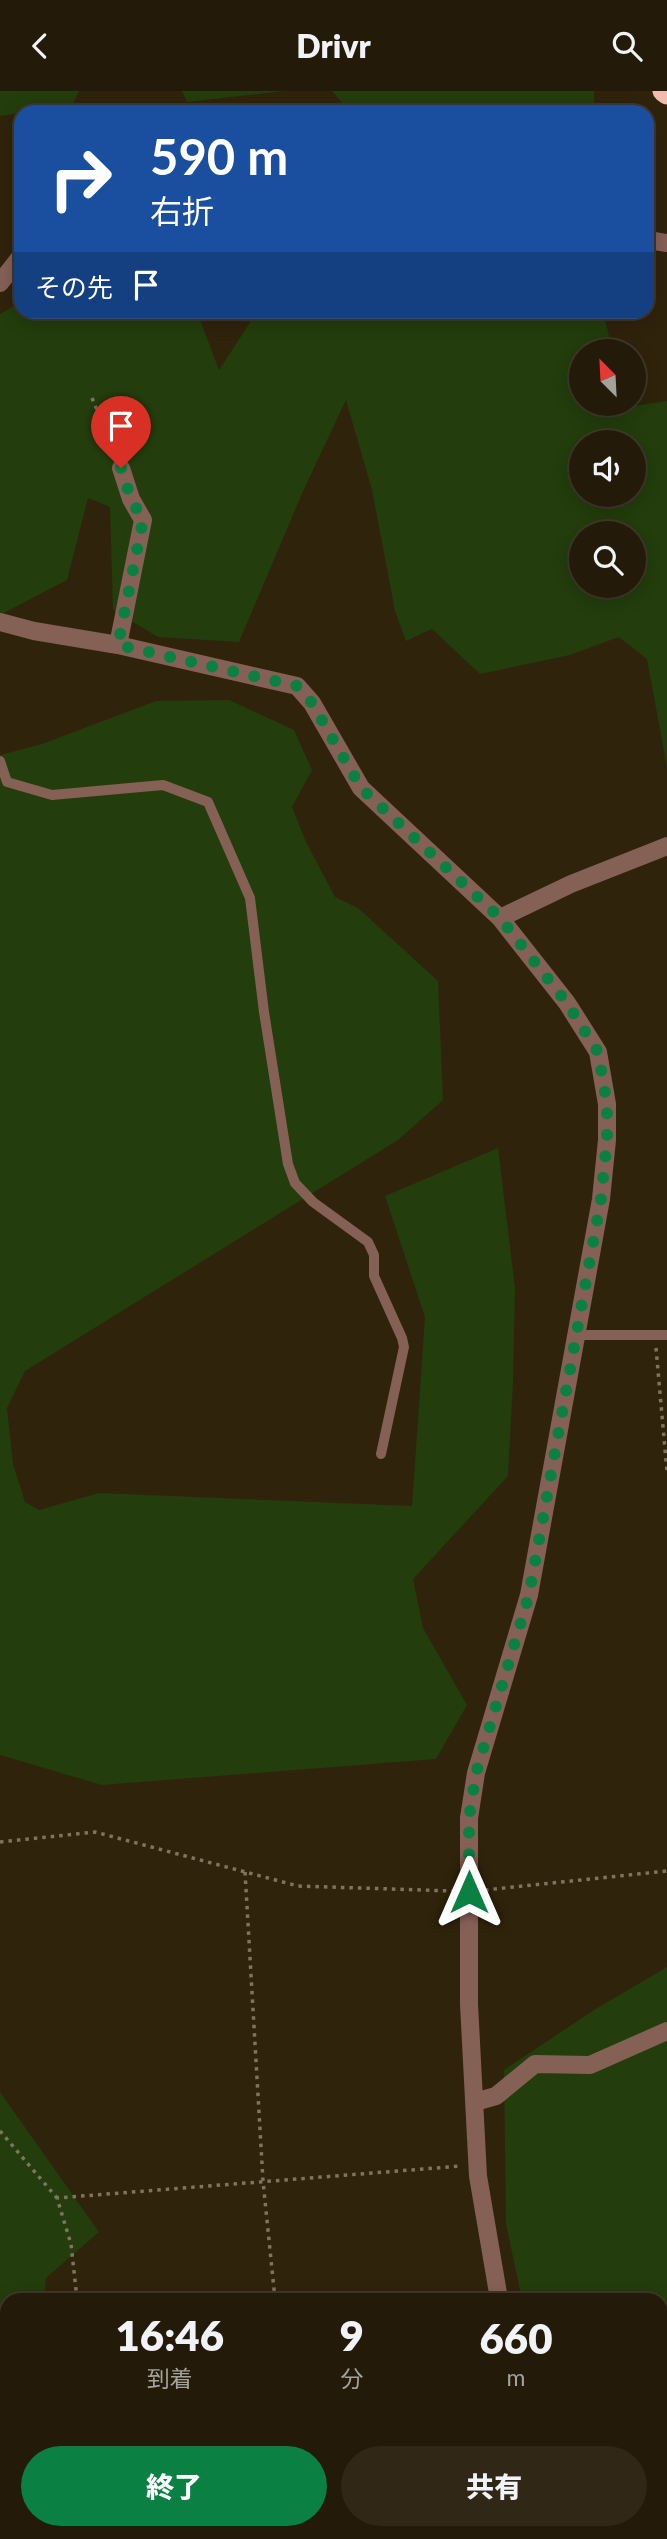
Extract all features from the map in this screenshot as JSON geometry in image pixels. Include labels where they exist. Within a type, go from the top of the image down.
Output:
[{"type":"street","points":[[0,283],[14,266]]},
{"type":"street","points":[[118,645],[143,520],[131,499],[121,468]]},
{"type":"street","points":[[0,622],[34,631],[118,645],[297,686],[312,703],[361,788],[500,918],[567,1003],[598,1052],[607,1104],[607,1140],[601,1199],[529,1595],[476,1773],[469,1818],[469,2004],[478,2165],[498,2293]]},
{"type":"street","points":[[500,918],[571,884],[667,846]]},
{"type":"street","points":[[475,2102],[496,2096],[535,2064],[590,2065],[667,2031]]},
{"type":"lane","points":[[0,761],[7,782],[52,795],[163,785],[208,802],[250,898],[264,1012],[288,1164],[295,1183],[313,1202],[368,1242],[374,1255],[374,1276],[402,1338],[404,1347],[381,1454]]},
{"type":"lane","points":[[576,1335],[667,1335]]},
{"type":"path","points":[[92,398],[121,468]]},
{"type":"path","points":[[655,1335],[667,1472]]},
{"type":"path","points":[[0,1842],[95,1832],[298,1886],[469,1892],[667,1871]]},
{"type":"path","points":[[245,1872],[263,2181],[274,2293]]},
{"type":"path","points":[[0,2131],[57,2198],[71,2244],[76,2293]]},
{"type":"path","points":[[57,2198],[478,2165]]},
{"type":"green space","points":[[0,91],[79,91],[72,105],[14,105],[14,114],[0,116]]},
{"type":"green space","points":[[182,91],[284,91],[187,102]]},
{"type":"green space","points":[[332,91],[594,91],[594,105],[344,105]]},
{"type":"green space","points":[[14,306],[14,319],[200,319],[219,370],[252,319],[605,319],[610,339],[569,339],[569,417],[646,417],[646,404],[667,401],[667,768],[647,659],[619,637],[570,655],[480,674],[432,629],[406,641],[395,611],[372,490],[346,400],[304,489],[239,642],[158,637],[113,610],[110,507],[88,498],[67,580],[0,615],[0,314]]},
{"type":"green space","points":[[229,700],[294,730],[312,770],[292,807],[306,842],[335,897],[358,908],[438,981],[443,1100],[398,1140],[25,1371],[7,1408],[13,1464],[25,1502],[39,1510],[99,1493],[412,1506],[425,1317],[385,1196],[498,1148],[515,1288],[508,1476],[413,1579],[423,1628],[467,1705],[436,1759],[102,1785],[0,1755],[0,755],[42,744],[156,701]]},
{"type":"green space","points":[[667,1967],[667,2293],[521,2293],[506,2224],[504,2070],[594,2010]]},
{"type":"green space","points":[[0,2092],[99,2232],[46,2278],[45,2293],[0,2293]]},
{"type":"route","points":[[121,468],[131,499],[143,520],[118,645],[297,686],[312,703],[361,788],[500,918],[567,1003],[598,1052],[607,1104],[607,1140],[601,1199],[529,1595],[476,1773],[469,1818],[469,1892]]}]
